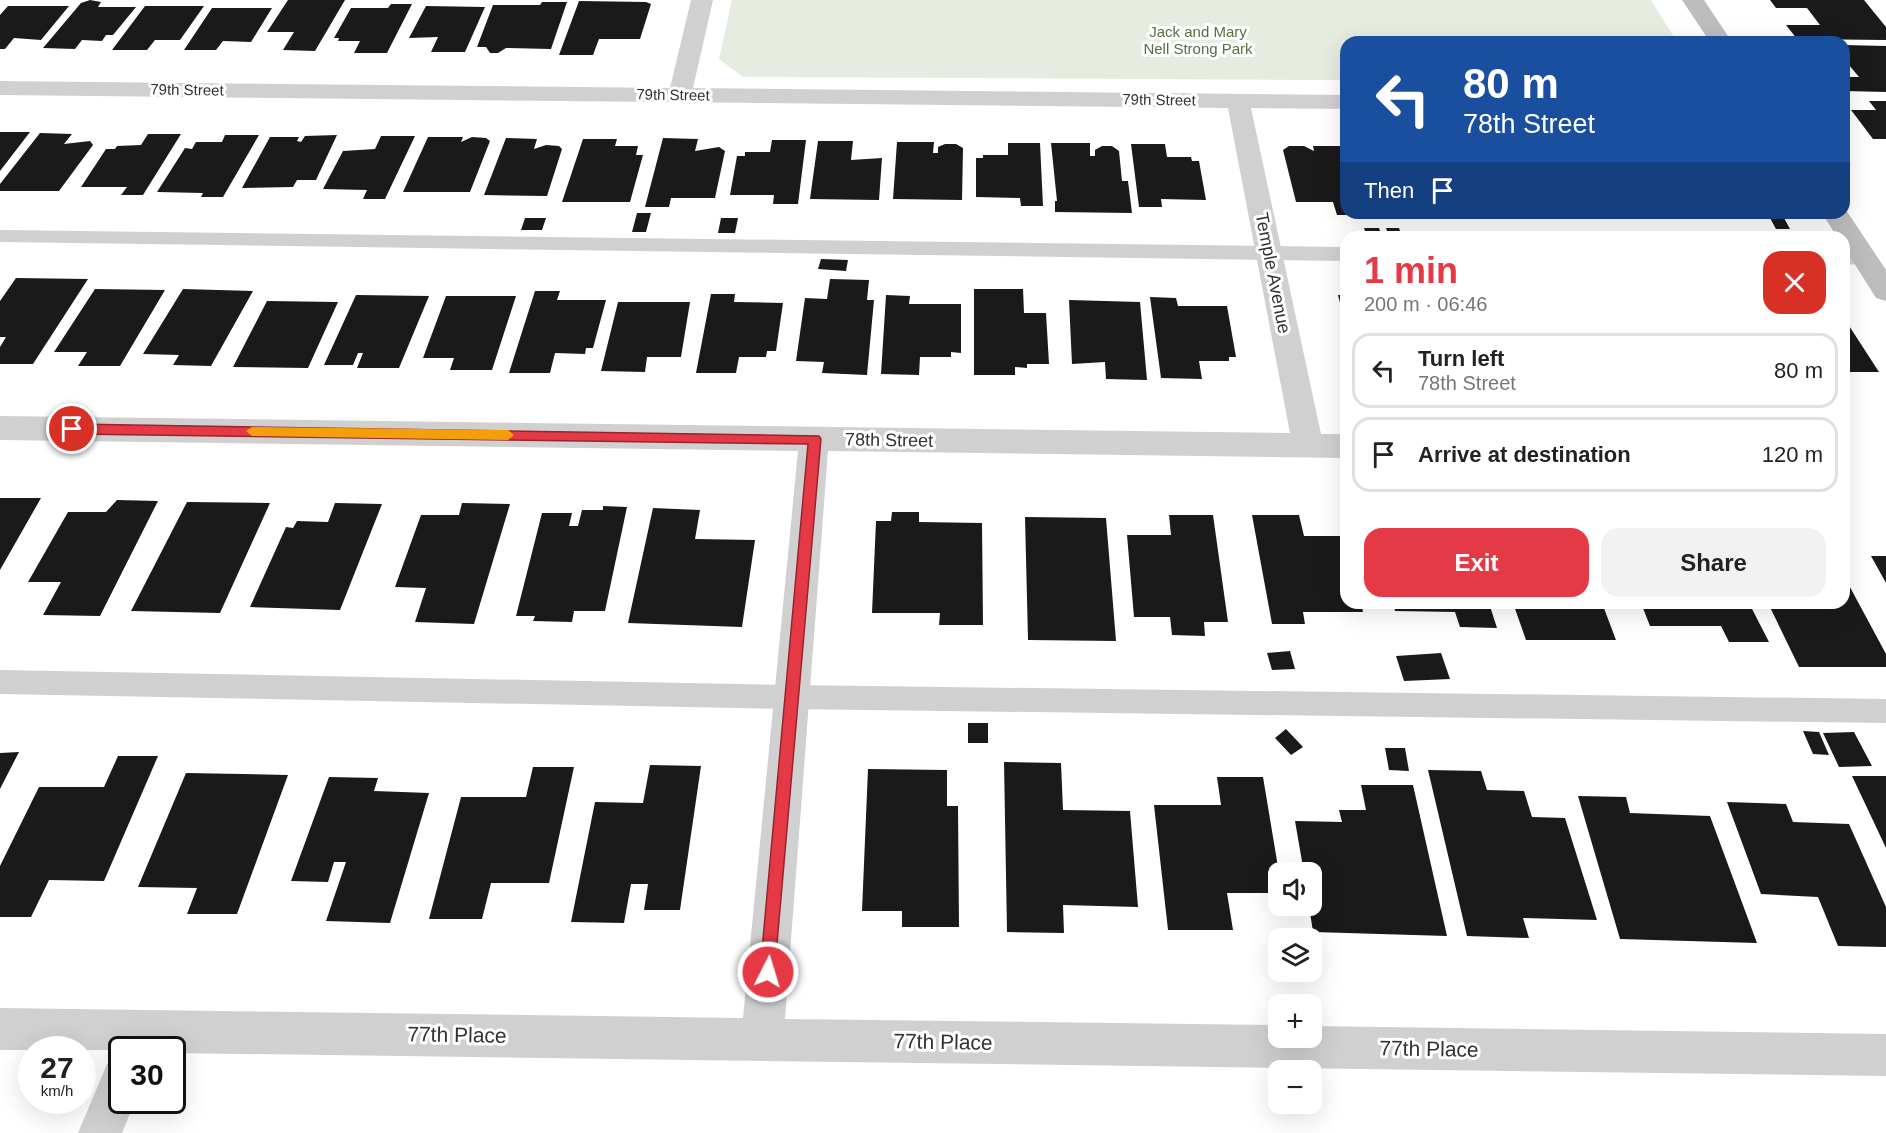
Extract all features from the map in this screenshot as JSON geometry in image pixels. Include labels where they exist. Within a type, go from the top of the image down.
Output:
[{"type":"street","points":[[680,95],[702,0]]},
{"type":"street","points":[[1693,0],[1717,36]]},
{"type":"street","name":"79th Street","points":[[0,88],[1340,102]]},
{"type":"street","name":"Temple Avenue","points":[[1238,101],[1308,446]]},
{"type":"street","points":[[1854,258],[1886,291]]},
{"type":"street","name":"78th Street","points":[[0,428],[1340,446]]},
{"type":"street","points":[[762,1040],[814,439]]},
{"type":"street","name":"77th Place","points":[[0,1029],[108,1038]]},
{"type":"street","name":"77th Place","points":[[186,1040],[762,1040],[1886,1055]]},
{"type":"street","points":[[100,1133],[108,1113]]},
{"type":"lane","points":[[0,236],[1340,254]]},
{"type":"lane","points":[[0,682],[792,697],[1886,711]]},
{"type":"green space","name":"Jack and Mary Nell Strong Park","points":[[732,0],[1651,0],[1673,36],[1340,36],[1340,80],[743,77],[719,59]]},
{"type":"building","points":[[90,0],[101,2],[98,7],[136,7],[113,35],[106,35],[102,41],[82,40],[75,49],[43,48],[81,3]]},
{"type":"building","points":[[288,0],[345,0],[315,51],[283,50],[294,32],[267,32]]},
{"type":"building","points":[[1770,0],[1864,0],[1886,27],[1886,40],[1850,40],[1850,36],[1795,36],[1786,25],[1820,25],[1807,8],[1776,8]]},
{"type":"building","points":[[579,1],[651,4],[640,39],[599,39],[593,55],[559,55]]},
{"type":"building","points":[[542,2],[567,2],[551,49],[506,48],[498,53],[490,53],[486,47],[477,47],[493,5],[540,5]]},
{"type":"building","points":[[391,4],[412,4],[387,53],[354,53],[360,41],[338,41],[339,38],[334,38],[351,8],[388,8]]},
{"type":"building","points":[[8,6],[69,6],[41,40],[14,38],[5,49],[0,49],[0,15]]},
{"type":"building","points":[[145,6],[204,6],[180,40],[155,40],[147,50],[112,50]]},
{"type":"building","points":[[426,6],[485,7],[465,52],[431,52],[438,37],[409,38]]},
{"type":"building","points":[[212,8],[272,8],[251,42],[223,41],[216,50],[184,50]]},
{"type":"building","points":[[1850,45],[1886,46],[1886,92],[1850,91],[1850,77],[1859,77],[1850,66]]},
{"type":"building","points":[[1869,101],[1886,101],[1886,139],[1873,139],[1851,110],[1876,110]]},
{"type":"building","points":[[0,132],[30,132],[0,171]]},
{"type":"building","points":[[40,133],[72,134],[64,144],[90,141],[93,145],[59,191],[0,191],[0,184]]},
{"type":"building","points":[[148,134],[181,134],[143,195],[121,195],[127,187],[81,187],[106,149],[141,145]]},
{"type":"building","points":[[225,135],[259,135],[223,197],[201,197],[203,193],[157,192],[185,148],[192,149],[196,142],[222,142]]},
{"type":"building","points":[[337,135],[316,180],[297,180],[293,187],[242,188],[270,137],[299,137],[297,141],[301,142],[305,136]]},
{"type":"building","points":[[381,136],[415,136],[385,199],[363,199],[367,190],[323,189],[343,151],[375,149]]},
{"type":"building","points":[[428,137],[463,137],[461,142],[472,137],[486,138],[490,141],[470,192],[403,192]]},
{"type":"building","points":[[506,138],[537,139],[534,149],[546,145],[559,146],[562,149],[547,196],[484,195]]},
{"type":"building","points":[[663,138],[698,139],[695,151],[719,147],[725,151],[715,198],[671,198],[669,207],[645,207]]},
{"type":"building","points":[[583,139],[617,139],[615,146],[638,146],[636,155],[643,155],[630,202],[562,202]]},
{"type":"building","points":[[772,140],[806,140],[798,204],[773,204],[774,195],[730,195],[737,156],[745,156],[745,152],[770,152]]},
{"type":"building","points":[[818,141],[853,141],[851,160],[882,158],[879,200],[810,199]]},
{"type":"building","points":[[897,142],[934,142],[933,153],[938,153],[938,147],[945,144],[956,144],[963,148],[962,200],[893,199]]},
{"type":"building","points":[[1008,143],[1040,143],[1043,206],[1021,206],[1020,198],[976,197],[976,158],[983,158],[983,155],[1008,155]]},
{"type":"building","points":[[1051,143],[1090,143],[1090,156],[1095,156],[1095,150],[1102,146],[1112,146],[1119,151],[1122,181],[1128,181],[1132,213],[1055,212],[1055,201],[1057,201]]},
{"type":"building","points":[[1131,144],[1165,144],[1167,157],[1191,157],[1192,161],[1199,161],[1206,200],[1161,199],[1162,207],[1139,207]]},
{"type":"building","points":[[1289,146],[1304,146],[1314,151],[1313,146],[1340,146],[1340,215],[1337,215],[1333,202],[1296,202],[1283,150]]},
{"type":"building","points":[[637,213],[651,213],[646,232],[632,232]]},
{"type":"building","points":[[525,218],[546,218],[542,230],[521,230]]},
{"type":"building","points":[[721,218],[738,218],[735,233],[718,233]]},
{"type":"building","points":[[1771,219],[1785,219],[1790,229],[1776,229]]},
{"type":"building","points":[[1364,228],[1379,228],[1380,231],[1365,231]]},
{"type":"building","points":[[1386,228],[1399,228],[1400,231],[1387,231]]},
{"type":"building","points":[[821,259],[848,260],[846,271],[818,269]]},
{"type":"building","points":[[16,278],[88,279],[33,364],[0,364],[0,347],[6,337],[0,337],[0,301]]},
{"type":"building","points":[[830,279],[869,280],[867,300],[874,300],[867,375],[822,373],[824,362],[796,361],[805,298],[827,299]]},
{"type":"building","points":[[95,289],[165,290],[120,366],[78,366],[87,352],[54,352]]},
{"type":"building","points":[[183,289],[253,291],[211,366],[173,365],[179,355],[143,354]]},
{"type":"building","points":[[974,289],[1023,289],[1024,313],[1046,313],[1049,364],[1027,364],[1027,368],[1015,367],[1015,375],[974,375]]},
{"type":"building","points":[[535,291],[560,291],[557,300],[606,300],[593,348],[586,348],[585,354],[555,353],[550,373],[509,373]]},
{"type":"building","points":[[711,294],[735,294],[734,302],[783,303],[776,351],[767,351],[766,357],[739,357],[736,373],[696,373]]},
{"type":"building","points":[[356,295],[429,296],[399,368],[357,368],[363,353],[358,353],[353,365],[324,365]]},
{"type":"building","points":[[886,295],[910,296],[909,304],[961,304],[961,353],[951,352],[951,357],[920,357],[919,375],[881,374]]},
{"type":"building","points":[[446,296],[516,296],[492,370],[450,370],[454,358],[423,358]]},
{"type":"building","points":[[1150,297],[1176,298],[1178,306],[1227,306],[1236,357],[1229,357],[1229,361],[1199,361],[1202,379],[1161,378]]},
{"type":"building","points":[[1069,300],[1140,302],[1147,380],[1106,379],[1105,362],[1072,364]]},
{"type":"building","points":[[267,301],[338,302],[308,368],[233,367]]},
{"type":"building","points":[[618,302],[690,302],[681,357],[647,357],[645,372],[601,371]]},
{"type":"building","points":[[1850,327],[1879,372],[1850,372]]},
{"type":"building","points":[[0,498],[41,498],[0,570]]},
{"type":"building","points":[[117,500],[158,501],[100,616],[43,615],[61,582],[28,582],[68,512],[106,512]]},
{"type":"building","points":[[187,502],[270,503],[220,613],[131,611]]},
{"type":"building","points":[[335,503],[382,504],[340,610],[250,607],[286,527],[293,528],[297,521],[328,522]]},
{"type":"building","points":[[462,503],[510,504],[474,624],[415,622],[426,588],[395,587],[421,515],[459,515]]},
{"type":"building","points":[[603,506],[627,507],[605,611],[574,611],[572,622],[533,621],[535,616],[516,616],[542,513],[572,513],[569,526],[578,526],[582,510],[603,510]]},
{"type":"building","points":[[653,508],[700,510],[695,539],[755,540],[742,627],[628,623]]},
{"type":"building","points":[[892,512],[919,512],[919,522],[982,523],[983,625],[939,625],[940,613],[872,613],[876,521],[891,521]]},
{"type":"building","points":[[1169,515],[1213,515],[1228,622],[1204,622],[1205,636],[1172,635],[1170,617],[1134,617],[1127,535],[1171,535]]},
{"type":"building","points":[[1252,515],[1299,515],[1304,536],[1340,536],[1340,609],[1362,609],[1363,612],[1303,612],[1305,624],[1272,624]]},
{"type":"building","points":[[1025,517],[1106,518],[1116,641],[1028,640]]},
{"type":"building","points":[[1871,556],[1886,556],[1886,583]]},
{"type":"building","points":[[1850,587],[1886,654],[1886,667],[1799,667],[1771,609],[1850,609]]},
{"type":"building","points":[[1394,609],[1491,609],[1497,628],[1460,627],[1455,612],[1395,611]]},
{"type":"building","points":[[1515,609],[1604,609],[1616,640],[1526,640]]},
{"type":"building","points":[[1643,609],[1752,609],[1769,642],[1729,642],[1721,626],[1650,626]]},
{"type":"building","points":[[1290,651],[1295,669],[1272,670],[1267,653]]},
{"type":"building","points":[[1441,653],[1450,679],[1404,681],[1396,656]]},
{"type":"building","points":[[968,723],[988,723],[988,743],[968,743]]},
{"type":"building","points":[[1286,729],[1303,747],[1291,755],[1275,738]]},
{"type":"building","points":[[1803,731],[1819,732],[1829,755],[1813,754]]},
{"type":"building","points":[[1854,732],[1872,766],[1839,767],[1823,733]]},
{"type":"building","points":[[1385,748],[1405,748],[1409,771],[1389,770]]},
{"type":"building","points":[[19,752],[0,789],[0,753]]},
{"type":"building","points":[[118,756],[158,756],[104,881],[49,880],[31,917],[0,917],[0,866],[39,787],[104,787]]},
{"type":"building","points":[[1004,762],[1061,763],[1063,810],[1130,811],[1138,907],[1063,905],[1064,933],[1007,932]]},
{"type":"building","points":[[650,765],[701,766],[680,910],[644,910],[648,884],[631,884],[624,923],[571,922],[595,802],[643,803]]},
{"type":"building","points":[[533,767],[574,767],[549,883],[491,883],[482,919],[429,919],[461,797],[526,797]]},
{"type":"building","points":[[868,769],[947,770],[947,806],[958,806],[959,927],[902,927],[902,911],[862,911]]},
{"type":"building","points":[[1428,770],[1481,771],[1487,790],[1524,791],[1532,817],[1565,818],[1597,920],[1523,918],[1529,938],[1467,936]]},
{"type":"building","points":[[186,773],[288,775],[237,914],[187,914],[197,888],[138,887]]},
{"type":"building","points":[[1852,776],[1886,776],[1886,848]]},
{"type":"building","points":[[329,777],[378,778],[374,791],[429,793],[390,923],[326,921],[346,862],[334,862],[328,882],[291,881]]},
{"type":"building","points":[[1217,777],[1263,777],[1277,862],[1268,862],[1268,893],[1227,893],[1233,930],[1168,930],[1154,805],[1221,805]]},
{"type":"building","points":[[1361,785],[1413,785],[1447,936],[1322,932],[1322,928],[1312,928],[1311,916],[1322,916],[1322,862],[1302,862],[1295,821],[1342,822],[1339,810],[1366,810]]},
{"type":"building","points":[[1578,796],[1626,797],[1630,813],[1710,816],[1757,943],[1620,939]]},
{"type":"building","points":[[1727,802],[1786,804],[1793,822],[1849,824],[1886,907],[1886,947],[1838,946],[1818,897],[1761,894]]},
{"type":"slow traffic","points":[[252,431],[508,435]]},
{"type":"route","points":[[72,429],[814,439],[768,972]]}]
